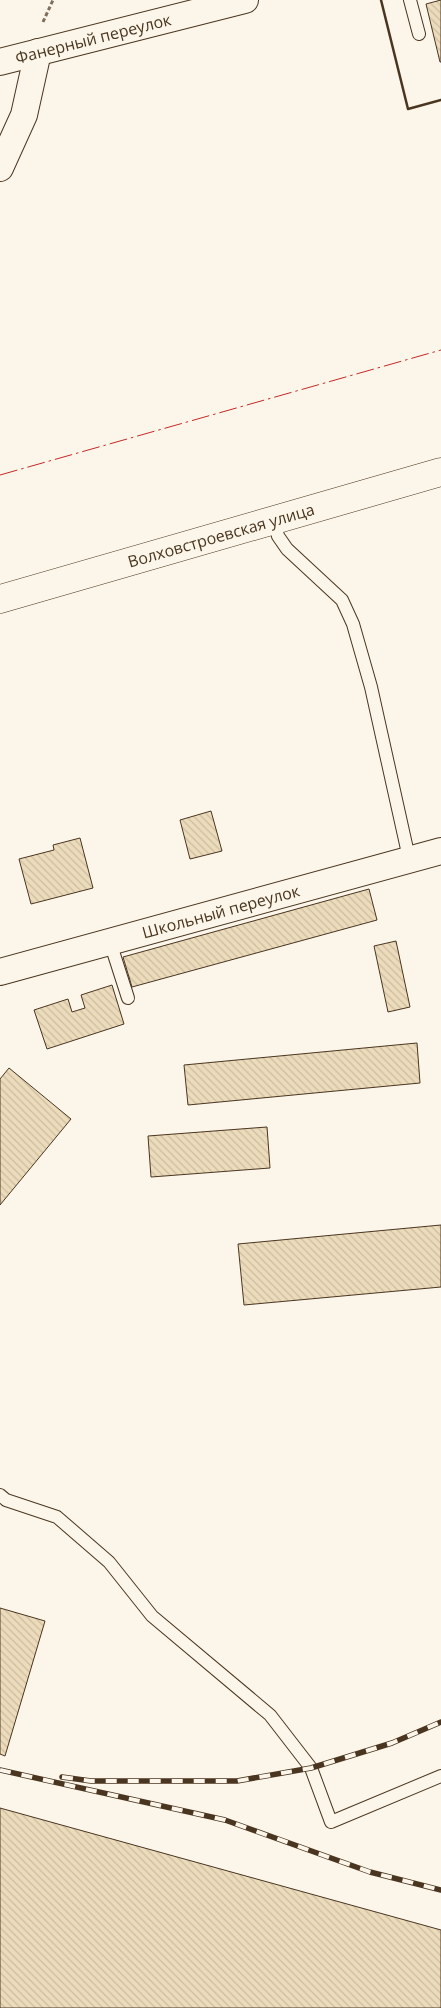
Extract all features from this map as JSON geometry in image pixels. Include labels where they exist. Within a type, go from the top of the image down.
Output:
[{"type":"street","name":"Фанерный переулок","points":[[0,62],[245,0]]},
{"type":"street","points":[[0,168],[24,115],[38,52]]},
{"type":"street","name":"Волховстроевская улица","points":[[0,599],[441,472]]},
{"type":"street","name":"Школьный переулок","points":[[0,972],[441,850]]},
{"type":"lane","points":[[410,0],[418,34]]},
{"type":"lane","points":[[274,520],[278,536],[287,549],[342,600],[353,624],[371,687],[409,858]]},
{"type":"lane","points":[[110,942],[128,998]]},
{"type":"lane","points":[[0,1495],[6,1500],[57,1518],[109,1562],[152,1616],[270,1715],[311,1768],[331,1822],[441,1776]]},
{"type":"building","points":[[441,0],[441,62],[440,62],[426,4]]},
{"type":"building","points":[[211,811],[222,851],[190,859],[180,820]]},
{"type":"building","points":[[80,838],[93,888],[31,904],[19,859],[54,850],[53,845]]},
{"type":"building","points":[[369,889],[377,920],[132,987],[123,957]]},
{"type":"building","points":[[396,941],[410,1007],[388,1012],[374,946]]},
{"type":"building","points":[[112,985],[124,1024],[47,1049],[34,1010],[68,999],[72,1012],[85,1008],[81,995]]},
{"type":"building","points":[[417,1043],[420,1083],[188,1105],[184,1065]]},
{"type":"building","points":[[9,1068],[71,1119],[0,1205],[0,1079]]},
{"type":"building","points":[[267,1127],[270,1168],[151,1177],[148,1136]]},
{"type":"building","points":[[441,1225],[441,1287],[244,1305],[238,1244]]},
{"type":"building","points":[[0,1608],[45,1621],[5,1756],[0,1754]]},
{"type":"building","points":[[0,1808],[441,1930],[441,2008],[0,2008]]},
{"type":"railway","points":[[62,1777],[91,1781],[237,1781],[311,1768],[392,1743],[441,1722]]},
{"type":"railway","points":[[0,1770],[225,1820],[370,1872],[441,1890]]},
{"type":"wall","points":[[381,0],[408,109],[441,100]]},
{"type":"power","points":[[0,475],[441,350]]}]
